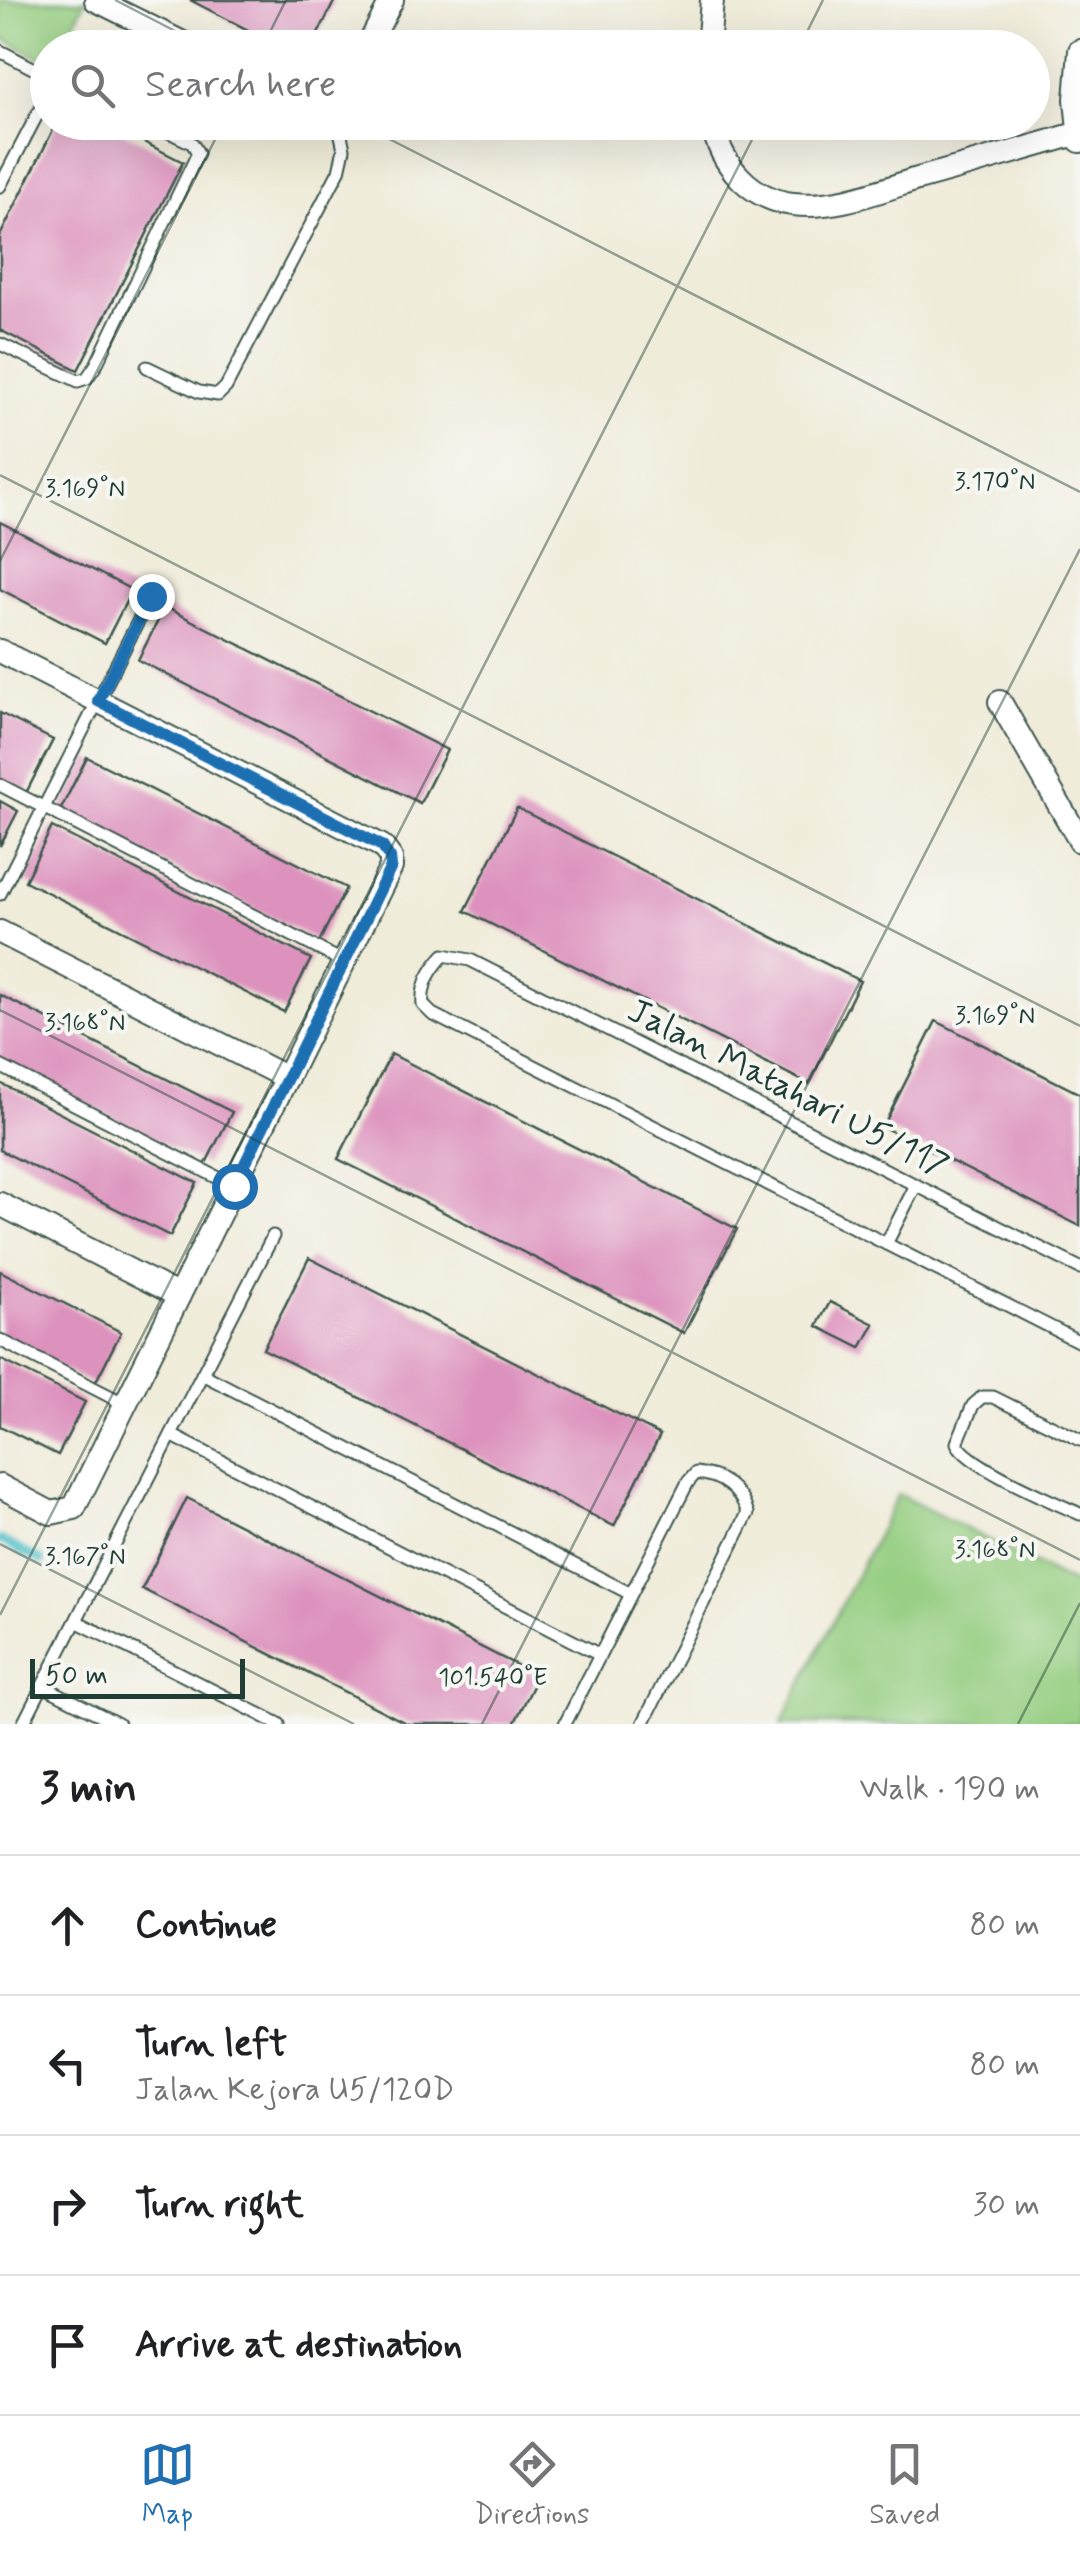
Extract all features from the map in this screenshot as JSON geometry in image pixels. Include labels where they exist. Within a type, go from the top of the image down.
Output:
[{"type":"street","points":[[96,0],[157,30]]},
{"type":"street","points":[[376,30],[392,0]]},
{"type":"street","points":[[710,30],[712,0]]},
{"type":"street","points":[[716,140],[732,172],[760,192],[792,204],[840,202],[1079,137],[1076,99],[1080,51]]},
{"type":"street","points":[[0,651],[382,846],[391,867],[74,1508],[51,1512],[0,1486]]},
{"type":"street","points":[[1000,702],[1080,841]]},
{"type":"street","points":[[0,932],[287,1078]]},
{"type":"street","points":[[0,1204],[179,1296]]},
{"type":"lane","points":[[0,52],[30,67]]},
{"type":"lane","points":[[0,186],[30,128]]},
{"type":"lane","points":[[0,344],[78,381],[87,378],[198,154],[186,140]]},
{"type":"lane","points":[[147,367],[199,392],[218,394],[226,387],[338,171],[344,149],[342,140]]},
{"type":"lane","points":[[0,894],[151,596]]},
{"type":"lane","points":[[0,785],[344,962]]},
{"type":"lane","name":"Jalan Matahari U5/117","points":[[886,1244],[432,1014],[423,1004],[422,994],[431,970],[444,955],[470,960],[1080,1268]]},
{"type":"lane","points":[[0,1066],[234,1186]]},
{"type":"lane","points":[[916,1185],[886,1244],[1080,1342]]},
{"type":"lane","points":[[24,1724],[273,1236]]},
{"type":"lane","points":[[0,1340],[126,1404]]},
{"type":"lane","points":[[202,1374],[631,1594]]},
{"type":"lane","points":[[1080,1440],[993,1397],[982,1397],[974,1405],[957,1443],[960,1450],[988,1469],[1080,1514]]},
{"type":"lane","points":[[171,1435],[600,1654]]},
{"type":"lane","points":[[565,1724],[688,1482],[696,1473],[710,1474],[741,1494],[748,1513],[642,1724]]},
{"type":"lane","points":[[76,1620],[279,1724]]},
{"type":"lane","points":[[43,1686],[118,1724]]},
{"type":"green space","points":[[0,0],[86,0],[71,30],[30,30],[30,53],[0,37]]},
{"type":"green space","points":[[898,1494],[1080,1587],[1080,1724],[781,1724]]},
{"type":"building","points":[[190,0],[335,0],[320,30],[248,30]]},
{"type":"building","points":[[48,140],[140,140],[183,162],[78,370],[0,330],[0,236]]},
{"type":"building","points":[[0,522],[132,590],[105,643],[0,589]]},
{"type":"building","points":[[165,607],[447,750],[420,803],[138,660]]},
{"type":"building","points":[[0,713],[53,740],[26,793],[0,780]]},
{"type":"building","points":[[87,757],[346,888],[319,942],[60,811]]},
{"type":"building","points":[[0,801],[18,811],[0,846]]},
{"type":"building","points":[[517,808],[860,981],[809,1084],[465,911]]},
{"type":"building","points":[[52,827],[311,959],[284,1012],[25,881]]},
{"type":"building","points":[[0,995],[232,1112],[205,1165],[0,1061]]},
{"type":"building","points":[[936,1021],[1080,1094],[1080,1226],[883,1127]]},
{"type":"building","points":[[391,1054],[737,1229],[684,1333],[338,1159]]},
{"type":"building","points":[[0,1083],[197,1183],[170,1236],[0,1150]]},
{"type":"building","points":[[309,1258],[660,1435],[614,1526],[263,1349]]},
{"type":"building","points":[[0,1271],[121,1332],[94,1385],[0,1338]]},
{"type":"building","points":[[830,1302],[874,1324],[861,1348],[817,1326]]},
{"type":"building","points":[[0,1359],[85,1402],[58,1455],[0,1426]]},
{"type":"building","points":[[187,1498],[538,1676],[514,1724],[408,1724],[142,1589]]},
{"type":"waterway","points":[[0,1540],[42,1561]]},
{"type":"route","points":[[151,596],[98,701],[382,846],[390,858],[391,867],[234,1186]]}]
